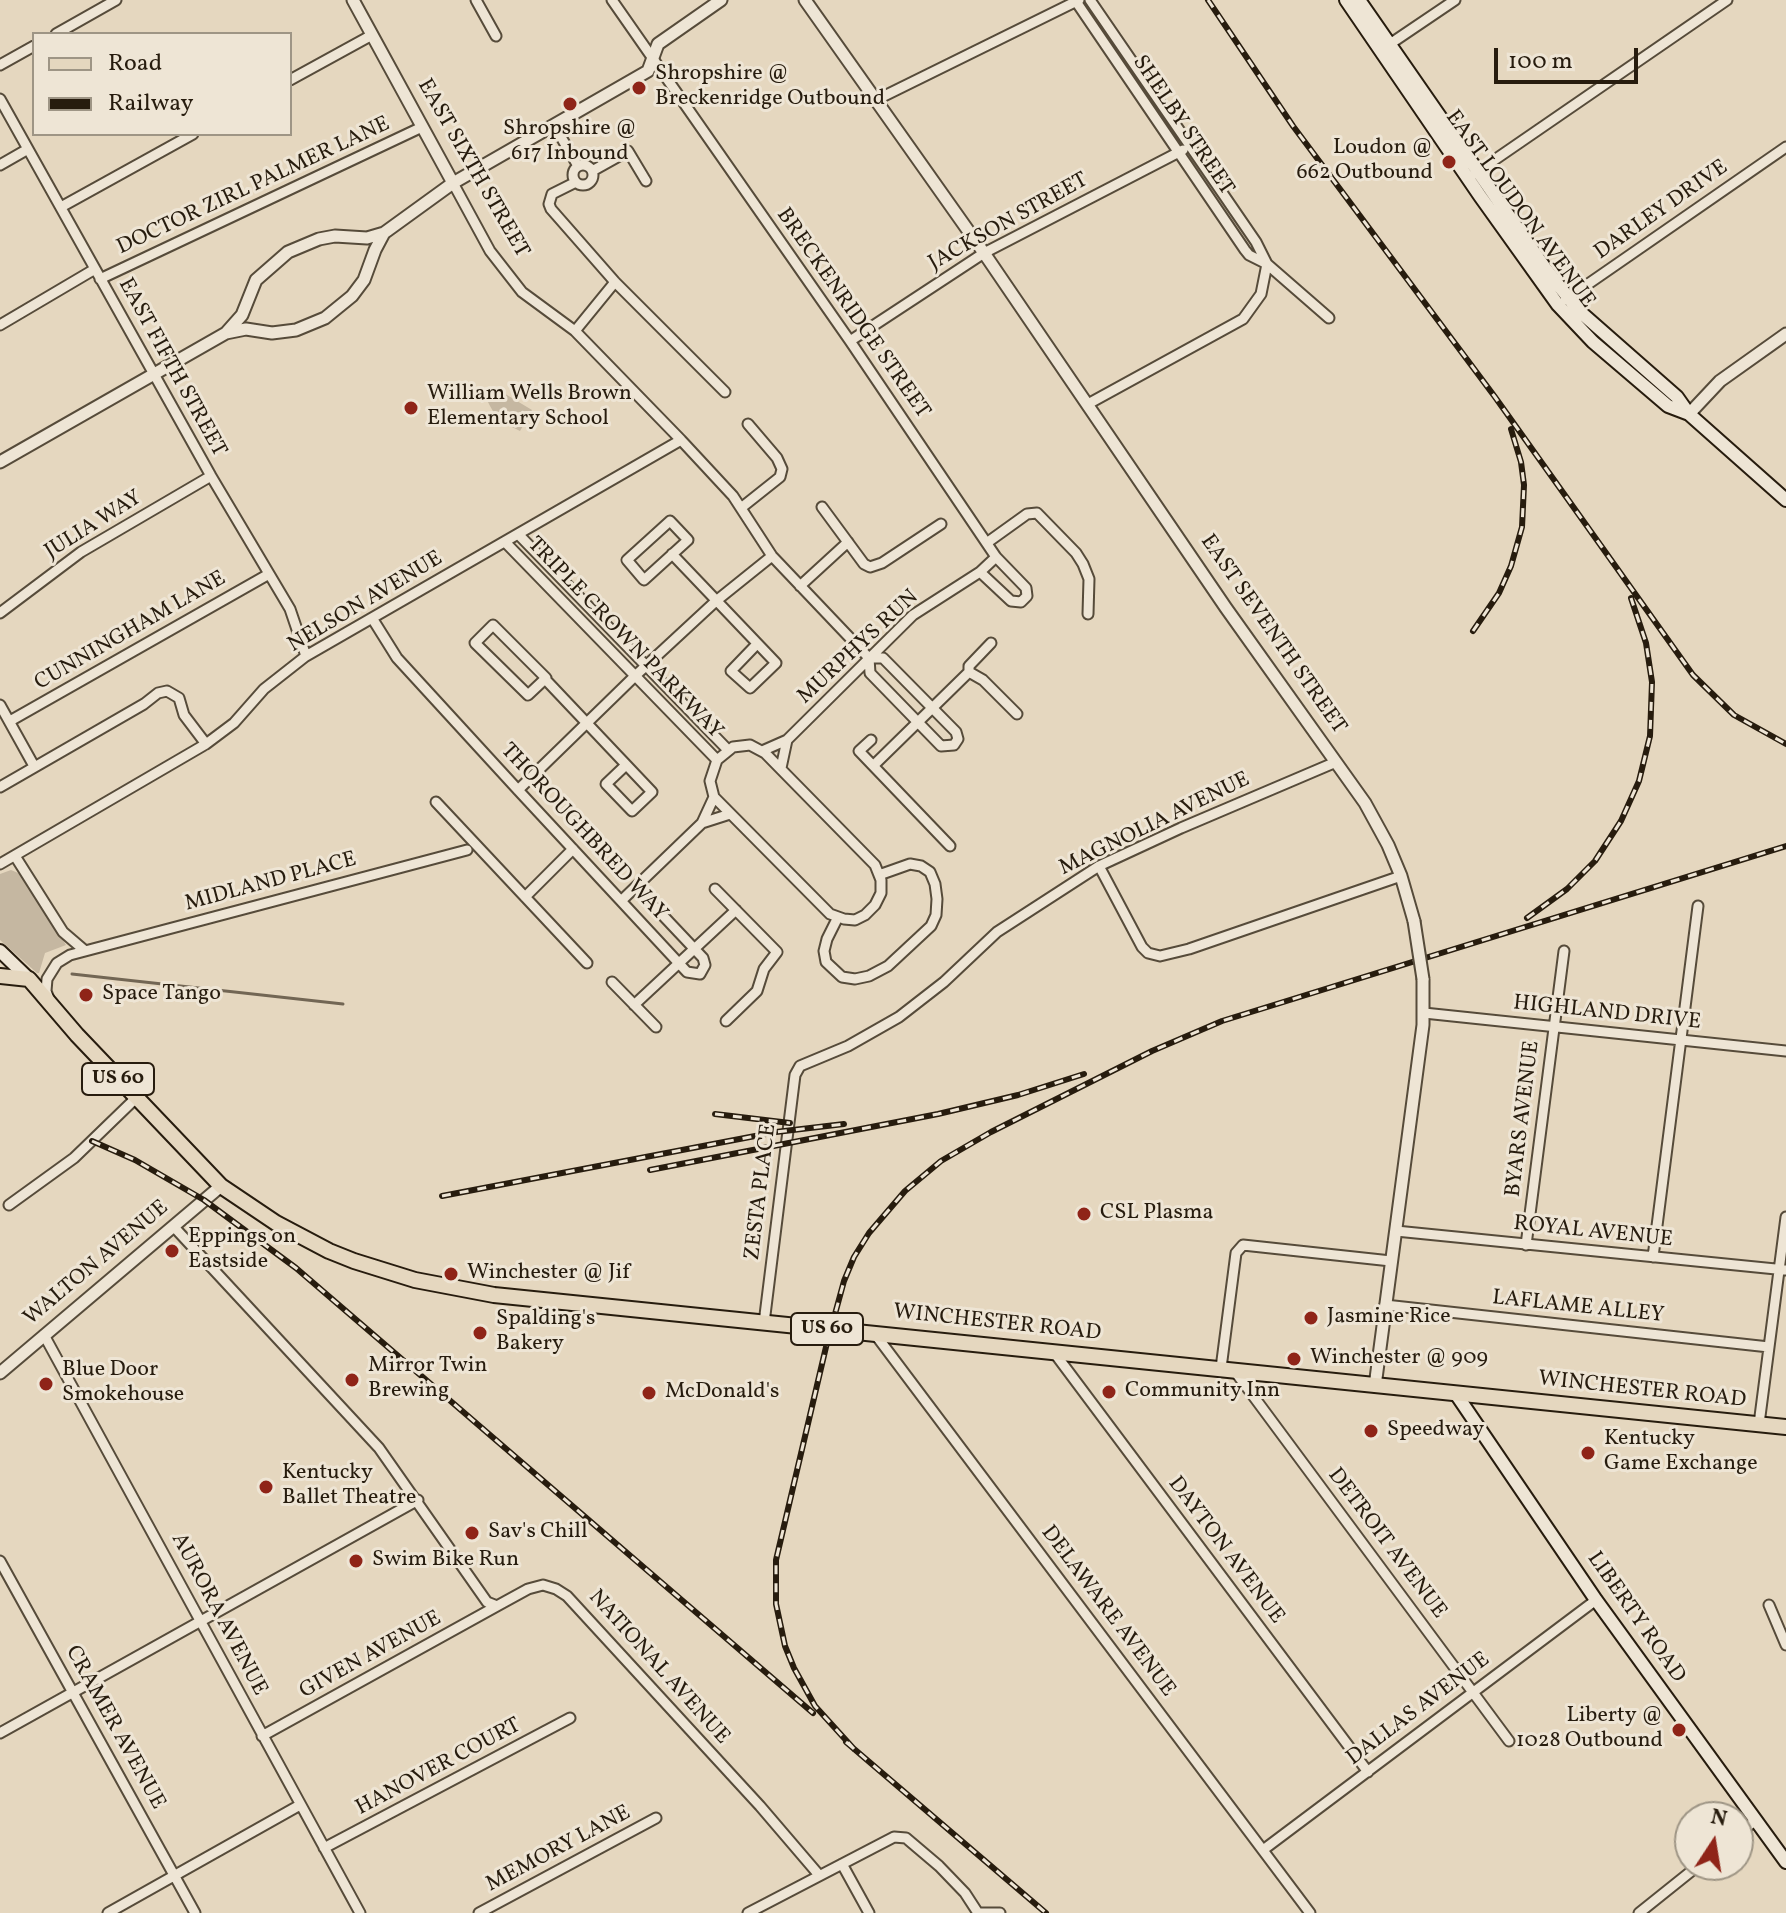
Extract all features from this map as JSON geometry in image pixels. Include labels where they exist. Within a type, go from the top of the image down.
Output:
[{"type":"main road","name":"EAST LOUDON AVENUE","points":[[1346,0],[1385,47],[1563,301],[1677,397],[1689,414],[1786,500]]},
{"type":"main road","name":"EAST LOUDON AVENUE","points":[[1359,0],[1385,47]]},
{"type":"main road","points":[[0,951],[29,979]]},
{"type":"main road","points":[[0,976],[29,979]]},
{"type":"main road","name":"WINCHESTER ROAD","points":[[29,979],[136,1098],[221,1186],[276,1223],[329,1251],[415,1280],[494,1295],[1786,1427]]},
{"type":"main road","name":"LIBERTY ROAD","points":[[1456,1394],[1596,1600],[1786,1862]]},
{"type":"street","points":[[60,32],[116,0]]},
{"type":"street","name":"EAST SIXTH STREET","points":[[353,0],[490,251],[522,292],[575,331],[681,440],[733,496],[772,556],[869,658],[870,673],[941,746],[954,745],[958,739],[956,732],[933,708],[883,658],[869,658]]},
{"type":"street","points":[[476,0],[496,36]]},
{"type":"street","name":"BRECKENRIDGE STREET","points":[[612,0],[996,557],[1026,588],[1024,599],[1015,603],[1011,601],[980,572]]},
{"type":"street","points":[[0,462],[226,333],[242,315],[256,280],[288,252],[319,239],[335,236],[367,238],[384,233],[453,183],[648,71],[658,44],[721,0]]},
{"type":"street","name":"EAST SEVENTH STREET","points":[[805,0],[1336,762],[1377,824],[1401,876],[1421,949],[1424,1013],[1375,1386]]},
{"type":"street","name":"SHELBY STREET","points":[[1090,0],[1256,242],[1267,264]]},
{"type":"street","points":[[1385,47],[1455,0]]},
{"type":"street","points":[[1473,175],[1727,0]]},
{"type":"street","points":[[876,100],[1077,1]]},
{"type":"street","name":"SHELBY STREET","points":[[1077,1],[1249,255],[1267,264],[1329,318]]},
{"type":"street","points":[[292,79],[372,35]]},
{"type":"street","points":[[0,65],[32,47]]},
{"type":"street","name":"EAST FIFTH STREET","points":[[0,99],[211,476],[290,609],[306,656]]},
{"type":"street","points":[[554,125],[578,166]]},
{"type":"street","name":"DOCTOR ZIRL PALMER LANE","points":[[0,325],[98,274],[422,127]]},
{"type":"street","points":[[61,207],[189,136]]},
{"type":"street","name":"JACKSON STREET","points":[[850,341],[984,253],[1190,146]]},
{"type":"street","name":"DARLEY DRIVE","points":[[1563,301],[1786,147]]},
{"type":"street","points":[[0,165],[28,149]]},
{"type":"street","points":[[594,170],[628,151],[646,181]]},
{"type":"street","points":[[578,166],[594,170]]},
{"type":"street","points":[[574,183],[573,174],[578,166]]},
{"type":"street","points":[[594,170],[588,183],[574,183],[552,194],[549,204],[615,282],[725,392]]},
{"type":"street","points":[[226,333],[246,329],[272,333],[296,330],[325,318],[358,290],[384,233]]},
{"type":"street","points":[[353,238],[364,243],[371,259]]},
{"type":"street","points":[[1088,404],[1243,319],[1261,294],[1267,264]]},
{"type":"street","points":[[575,331],[615,282]]},
{"type":"street","points":[[245,304],[250,325],[260,331]]},
{"type":"street","points":[[1689,414],[1720,381],[1786,334]]},
{"type":"street","points":[[741,508],[780,477],[782,469],[777,458],[748,424]]},
{"type":"street","name":"NELSON AVENUE","points":[[0,864],[206,744],[234,723],[264,689],[306,656],[681,440]]},
{"type":"street","name":"JULIA WAY","points":[[0,613],[81,552],[211,476]]},
{"type":"street","points":[[822,507],[864,564],[870,567],[941,524]]},
{"type":"street","points":[[988,542],[1027,514],[1037,513],[1083,564],[1089,579],[1088,614]]},
{"type":"street","points":[[670,521],[688,540],[672,554],[644,580],[627,560],[670,521]]},
{"type":"street","name":"TRIPLE CROWN PARKWAY","points":[[518,534],[728,750]]},
{"type":"street","name":"TRIPLE CROWN PARKWAY","points":[[505,542],[717,760]]},
{"type":"street","points":[[800,586],[848,542]]},
{"type":"street","points":[[672,554],[776,663],[750,688],[731,671],[757,644]]},
{"type":"street","points":[[518,790],[716,601],[772,556]]},
{"type":"street","name":"MURPHYS RUN","points":[[762,751],[787,740],[913,615],[980,572],[996,557]]},
{"type":"street","name":"CUNNINGHAM LANE","points":[[10,721],[269,574]]},
{"type":"street","name":"THOROUGHBRED WAY","points":[[372,618],[397,658],[679,963]]},
{"type":"street","points":[[545,679],[528,695],[475,643],[493,625],[545,679],[586,724],[626,765],[652,792],[632,811],[606,784],[626,765]]},
{"type":"street","points":[[874,765],[969,672],[969,666],[991,643]]},
{"type":"street","points":[[969,672],[983,680],[1017,714]]},
{"type":"street","points":[[0,787],[158,693],[167,691],[179,698],[184,715],[206,744]]},
{"type":"street","points":[[0,705],[34,766]]},
{"type":"street","points":[[781,768],[787,740]]},
{"type":"street","points":[[871,740],[859,751],[950,846]]},
{"type":"street","name":"TRIPLE CROWN PARKWAY","points":[[717,801],[710,781],[717,760],[733,747],[750,745],[762,751]]},
{"type":"street","points":[[621,901],[702,823],[717,801],[830,914],[855,920],[865,915],[881,893],[875,865],[762,751]]},
{"type":"street","name":"MAGNOLIA AVENUE","points":[[800,1066],[848,1046],[899,1017],[935,991],[997,932],[1099,866],[1336,762]]},
{"type":"street","points":[[436,802],[587,963]]},
{"type":"street","points":[[702,823],[730,814]]},
{"type":"street","points":[[525,897],[573,849]]},
{"type":"street","name":"MIDLAND PLACE","points":[[52,1006],[46,984],[52,968],[62,958],[467,850]]},
{"type":"street","points":[[15,856],[63,932],[84,950]]},
{"type":"street","points":[[838,917],[827,939],[824,951],[826,962],[842,977],[855,979],[888,966],[931,926],[936,915],[937,899],[930,872],[910,864],[879,875]]},
{"type":"street","points":[[1099,866],[1142,947],[1148,953],[1160,956],[1189,949],[1401,876]]},
{"type":"street","name":"THOROUGHBRED WAY","points":[[636,887],[694,949]]},
{"type":"street","points":[[715,889],[777,952],[764,969],[757,991],[726,1021]]},
{"type":"street","points":[[1653,1257],[1698,906]]},
{"type":"street","points":[[634,1005],[736,910]]},
{"type":"street","points":[[679,963],[691,974],[700,974],[705,962],[694,949]]},
{"type":"street","name":"BYARS AVENUE","points":[[1526,1245],[1564,951]]},
{"type":"street","points":[[612,982],[656,1027]]},
{"type":"street","name":"HIGHLAND DRIVE","points":[[1424,1013],[1786,1051]]},
{"type":"street","name":"ZESTA PLACE","points":[[764,1323],[795,1075],[800,1066]]},
{"type":"street","points":[[9,1205],[74,1158],[136,1098]]},
{"type":"street","name":"WALTON AVENUE","points":[[0,1373],[221,1186]]},
{"type":"street","points":[[1759,1424],[1782,1270],[1786,1217]]},
{"type":"street","points":[[174,1227],[357,1423],[418,1500],[485,1599],[497,1606]]},
{"type":"street","name":"ROYAL AVENUE","points":[[1396,1231],[1782,1270]]},
{"type":"street","points":[[1227,1369],[1236,1253],[1247,1244],[1391,1261]]},
{"type":"street","name":"LAFLAME ALLEY","points":[[1385,1305],[1769,1347]]},
{"type":"street","name":"DELAWARE AVENUE","points":[[875,1334],[1310,1913]]},
{"type":"street","name":"AURORA AVENUE","points":[[44,1335],[360,1913]]},
{"type":"street","name":"DAYTON AVENUE","points":[[1053,1351],[1368,1772]]},
{"type":"street","name":"DETROIT AVENUE","points":[[1227,1369],[1509,1741]]},
{"type":"street","points":[[0,1733],[418,1500]]},
{"type":"street","name":"CRAMER AVENUE","points":[[0,1561],[195,1913]]},
{"type":"street","name":"NATIONAL AVENUE","points":[[497,1606],[538,1586],[556,1589],[567,1596],[760,1806],[819,1875]]},
{"type":"street","name":"DALLAS AVENUE","points":[[1263,1850],[1596,1600]]},
{"type":"street","points":[[1769,1605],[1786,1645]]},
{"type":"street","name":"GIVEN AVENUE","points":[[262,1736],[497,1606]]},
{"type":"street","name":"HANOVER COURT","points":[[324,1848],[570,1718]]},
{"type":"street","points":[[108,1913],[300,1805]]},
{"type":"street","name":"MEMORY LANE","points":[[479,1913],[656,1818]]},
{"type":"street","points":[[748,1913],[894,1837],[906,1838],[956,1884],[978,1913],[1000,1913]]},
{"type":"street","points":[[842,1864],[869,1913]]},
{"type":"street","points":[[1639,1913],[1679,1881]]},
{"type":"shaded area","points":[[497,389],[532,410],[520,431],[498,420],[490,406],[487,400]]},
{"type":"shaded area","points":[[11,870],[25,880],[66,945],[45,953],[39,973],[0,940],[0,874]]},
{"type":"waterway","points":[[72,974],[343,1004]]},
{"type":"railway","points":[[1208,0],[1293,126],[1495,397],[1693,675],[1734,715],[1786,744]]},
{"type":"railway","points":[[1473,631],[1499,593],[1511,566],[1522,527],[1524,485],[1511,429]]},
{"type":"railway","points":[[1527,918],[1567,889],[1595,861],[1621,821],[1639,781],[1650,736],[1652,682],[1646,643],[1631,598]]},
{"type":"railway","points":[[854,1749],[815,1706],[794,1668],[785,1646],[776,1604],[776,1560],[844,1281],[869,1233],[905,1191],[941,1161],[991,1132],[1152,1051],[1222,1021],[1786,846]]},
{"type":"railway","points":[[650,1170],[938,1114],[1018,1095],[1084,1074]]},
{"type":"railway","points":[[715,1114],[790,1123]]},
{"type":"railway","points":[[442,1196],[776,1132],[844,1124]]},
{"type":"railway","points":[[92,1141],[135,1160],[204,1200],[296,1268],[813,1713]]},
{"type":"railway","points":[[846,1742],[1046,1913]]},
{"type":"place","name":"Shropshire @ Breckenridge Outbound","points":[[639,88]]},
{"type":"place","name":"Shropshire @ 617 Inbound","points":[[570,104]]},
{"type":"place","name":"Loudon @ 662 Outbound","points":[[1449,162]]},
{"type":"place","name":"William Wells Brown Elementary School","points":[[411,408]]},
{"type":"place","name":"Space Tango","points":[[86,995]]},
{"type":"place","name":"CSL Plasma","points":[[1084,1214]]},
{"type":"place","name":"Eppings on Eastside","points":[[172,1251]]},
{"type":"place","name":"Winchester @ Jif","points":[[451,1274]]},
{"type":"place","name":"Jasmine Rice","points":[[1311,1318]]},
{"type":"place","name":"Spalding's Bakery","points":[[480,1333]]},
{"type":"place","name":"Winchester @ 909","points":[[1294,1359]]},
{"type":"place","name":"Mirror Twin Brewing","points":[[352,1380]]},
{"type":"place","name":"Blue Door Smokehouse","points":[[46,1384]]},
{"type":"place","name":"Community Inn","points":[[1109,1392]]},
{"type":"place","name":"McDonald's","points":[[649,1393]]},
{"type":"place","name":"Speedway","points":[[1371,1431]]},
{"type":"place","name":"Kentucky Game Exchange","points":[[1588,1453]]},
{"type":"place","name":"Kentucky Ballet Theatre","points":[[266,1487]]},
{"type":"place","name":"Sav's Chill","points":[[472,1533]]},
{"type":"place","name":"Swim Bike Run","points":[[356,1561]]},
{"type":"place","name":"Liberty @ 1028 Outbound","points":[[1679,1730]]}]
